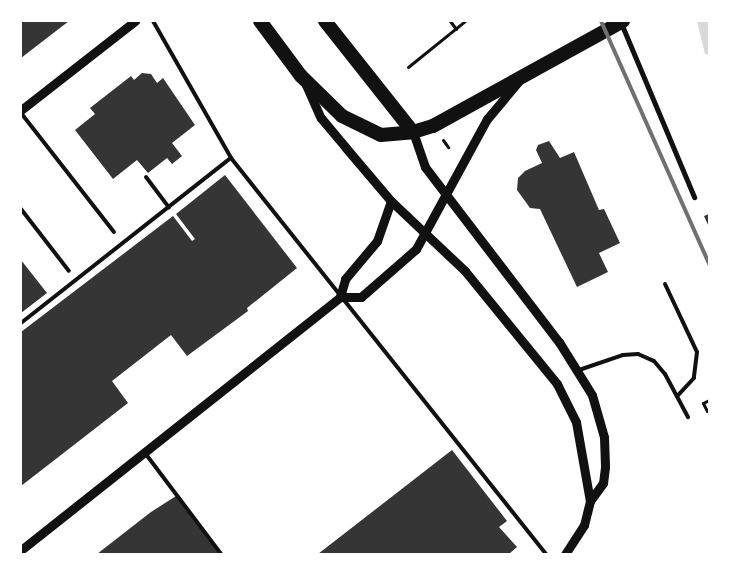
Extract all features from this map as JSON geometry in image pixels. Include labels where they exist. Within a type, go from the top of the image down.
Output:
[{"type":"highway","points":[[260,21],[301,76],[354,124],[381,135],[413,132],[436,125],[621,21]]},
{"type":"highway","points":[[325,21],[413,132]]},
{"type":"street","points":[[21,111],[135,21]]},
{"type":"street","points":[[621,21],[694,197]]},
{"type":"street","points":[[301,76],[322,118],[391,201],[465,271],[557,384],[576,422],[590,501]]},
{"type":"street","points":[[340,297],[361,297],[416,249],[487,119],[522,77]]},
{"type":"street","points":[[413,132],[424,167],[579,370],[592,395],[604,437],[603,483],[590,501],[584,525],[565,554]]},
{"type":"street","points":[[21,550],[145,454],[340,297],[345,279],[377,241],[391,201]]},
{"type":"lane","points":[[153,21],[231,158],[546,554]]},
{"type":"lane","points":[[21,111],[114,232]]},
{"type":"lane","points":[[21,323],[231,158]]},
{"type":"lane","points":[[146,177],[169,207]]},
{"type":"lane","points":[[21,209],[69,270]]},
{"type":"lane","points":[[665,284],[697,352],[694,378],[677,396]]},
{"type":"lane","points":[[579,370],[623,355],[638,354],[654,361],[665,374],[688,417]]},
{"type":"lane","points":[[145,454],[221,554]]},
{"type":"path","points":[[450,21],[456,29]]},
{"type":"path","points":[[408,67],[465,21]]},
{"type":"path","points":[[443,139],[448,147]]},
{"type":"path","points":[[706,411],[702,403],[709,400]]},
{"type":"shaded area","points":[[697,21],[709,21],[709,55],[705,54]]},
{"type":"building","points":[[21,21],[69,21],[21,58]]},
{"type":"building","points":[[142,73],[151,74],[157,83],[163,78],[195,125],[172,143],[182,156],[172,164],[167,158],[148,173],[137,160],[113,179],[75,130],[95,114],[90,108],[131,76],[134,80]]},
{"type":"building","points":[[549,141],[560,158],[574,152],[599,210],[604,209],[620,243],[599,253],[608,272],[577,287],[540,209],[530,208],[517,190],[518,178],[525,171],[542,163],[536,150],[538,145]]},
{"type":"building","points":[[225,175],[297,268],[247,308],[248,311],[187,356],[171,335],[112,381],[128,403],[21,486],[21,332],[173,216],[192,241],[195,239],[176,214]]},
{"type":"building","points":[[709,214],[709,227],[704,216]]},
{"type":"building","points":[[21,260],[47,293],[21,313]]},
{"type":"building","points":[[452,450],[507,521],[499,527],[517,547],[509,554],[318,554]]},
{"type":"building","points":[[176,496],[220,554],[97,554],[151,512]]},
{"type":"railway","points":[[601,21],[709,264]]}]
